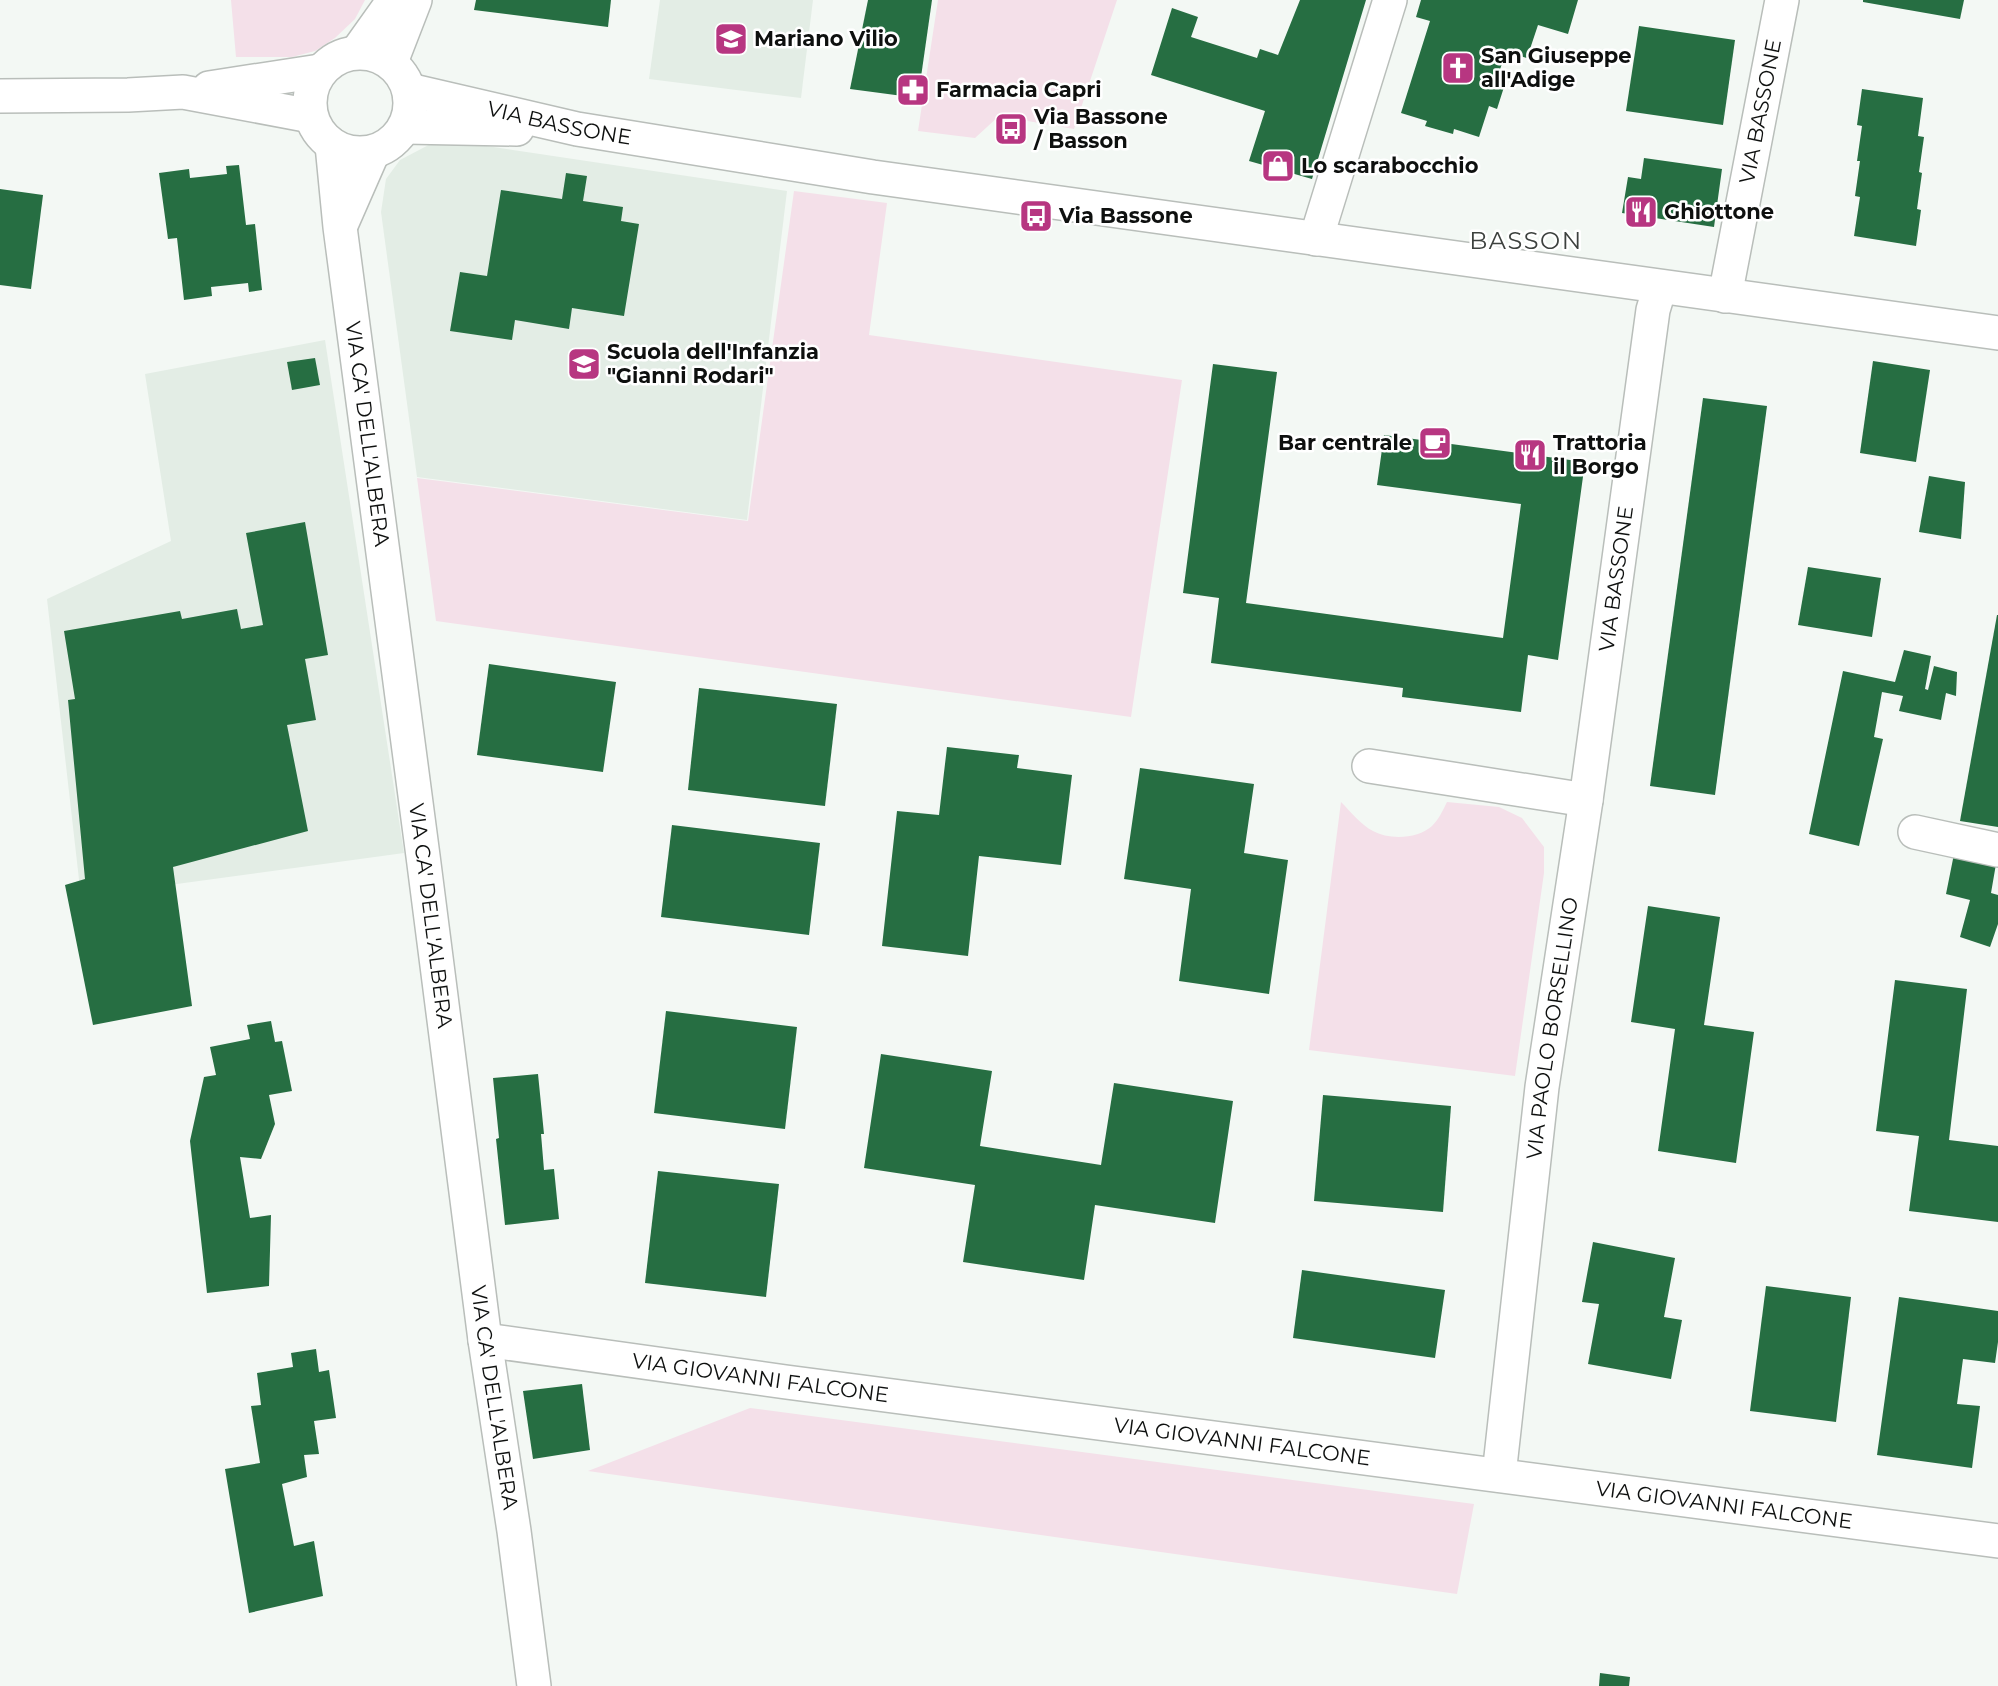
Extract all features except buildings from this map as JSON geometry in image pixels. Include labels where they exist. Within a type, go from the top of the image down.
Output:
[{"type":"street","points":[[357,52],[393,0]]},
{"type":"street","points":[[391,62],[415,0]]},
{"type":"street","points":[[1316,238],[1390,0]]},
{"type":"street","name":"VIA BASSONE","points":[[1725,296],[1782,0]]},
{"type":"street","points":[[0,96],[183,92],[320,71],[342,55],[357,52],[376,54],[391,62],[402,73],[409,90],[411,107],[405,127],[392,143],[373,152],[350,153],[332,145],[320,134],[311,117],[310,92],[320,71]]},
{"type":"street","name":"VIA BASSONE","points":[[409,90],[577,129],[873,177],[1998,333]]},
{"type":"street","points":[[183,92],[311,117]]},
{"type":"street","points":[[405,127],[577,129]]},
{"type":"street","name":"VIA CA' DELL'ALBERA","points":[[332,145],[340,227],[485,1340],[514,1531],[534,1686]]},
{"type":"street","points":[[340,227],[373,152]]},
{"type":"street","name":"VIA BASSONE","points":[[1586,800],[1653,310],[1660,286]]},
{"type":"street","points":[[1369,766],[1586,800]]},
{"type":"street","name":"VIA PAOLO BORSELLINO","points":[[1499,1475],[1542,1087],[1586,800]]},
{"type":"street","points":[[1915,832],[1998,850]]},
{"type":"street","name":"VIA GIOVANNI FALCONE","points":[[485,1340],[786,1382],[1998,1541]]},
{"type":"shaded area","points":[[231,0],[365,0],[355,19],[335,38],[315,51],[292,57],[236,57]]},
{"type":"shaded area","name":"Mariano Vilio","points":[[660,0],[813,0],[801,98],[649,79]]},
{"type":"shaded area","points":[[938,0],[1117,0],[1074,129],[999,116],[975,138],[918,131]]},
{"type":"shaded area","name":"Scuola dell'Infanzia \"Gianni Rodari\"","points":[[440,139],[787,191],[747,520],[417,477],[381,212],[386,179],[400,160]]},
{"type":"shaded area","points":[[794,191],[887,203],[869,335],[1182,380],[1131,717],[436,621],[417,478],[748,521]]},
{"type":"shaded area","points":[[325,340],[404,853],[81,897],[47,599],[171,541],[145,374]]},
{"type":"shaded area","points":[[1341,802],[1369,828],[1380,834],[1395,837],[1419,834],[1432,826],[1447,802],[1499,807],[1522,818],[1544,847],[1544,873],[1515,1076],[1309,1050]]},
{"type":"shaded area","points":[[750,1408],[1474,1504],[1457,1594],[588,1471]]},
{"type":"place","name":"Mariano Vilio","points":[[731,39]]},
{"type":"place","name":"San Giuseppe all'Adige","points":[[1458,68]]},
{"type":"place","name":"Farmacia Capri","points":[[913,90]]},
{"type":"place","name":"Via Bassone / Basson","points":[[1011,129]]},
{"type":"place","name":"Lo scarabocchio","points":[[1278,166]]},
{"type":"place","name":"Ghiottone","points":[[1641,212]]},
{"type":"place","name":"Via Bassone","points":[[1036,216]]},
{"type":"place","name":"Scuola dell'Infanzia \"Gianni Rodari\"","points":[[584,364]]},
{"type":"place","name":"Bar centrale","points":[[1435,443]]},
{"type":"place","name":"Trattoria il Borgo","points":[[1530,455]]},
{"type":"district","name":"BASSON","points":[[1526,241]]}]
